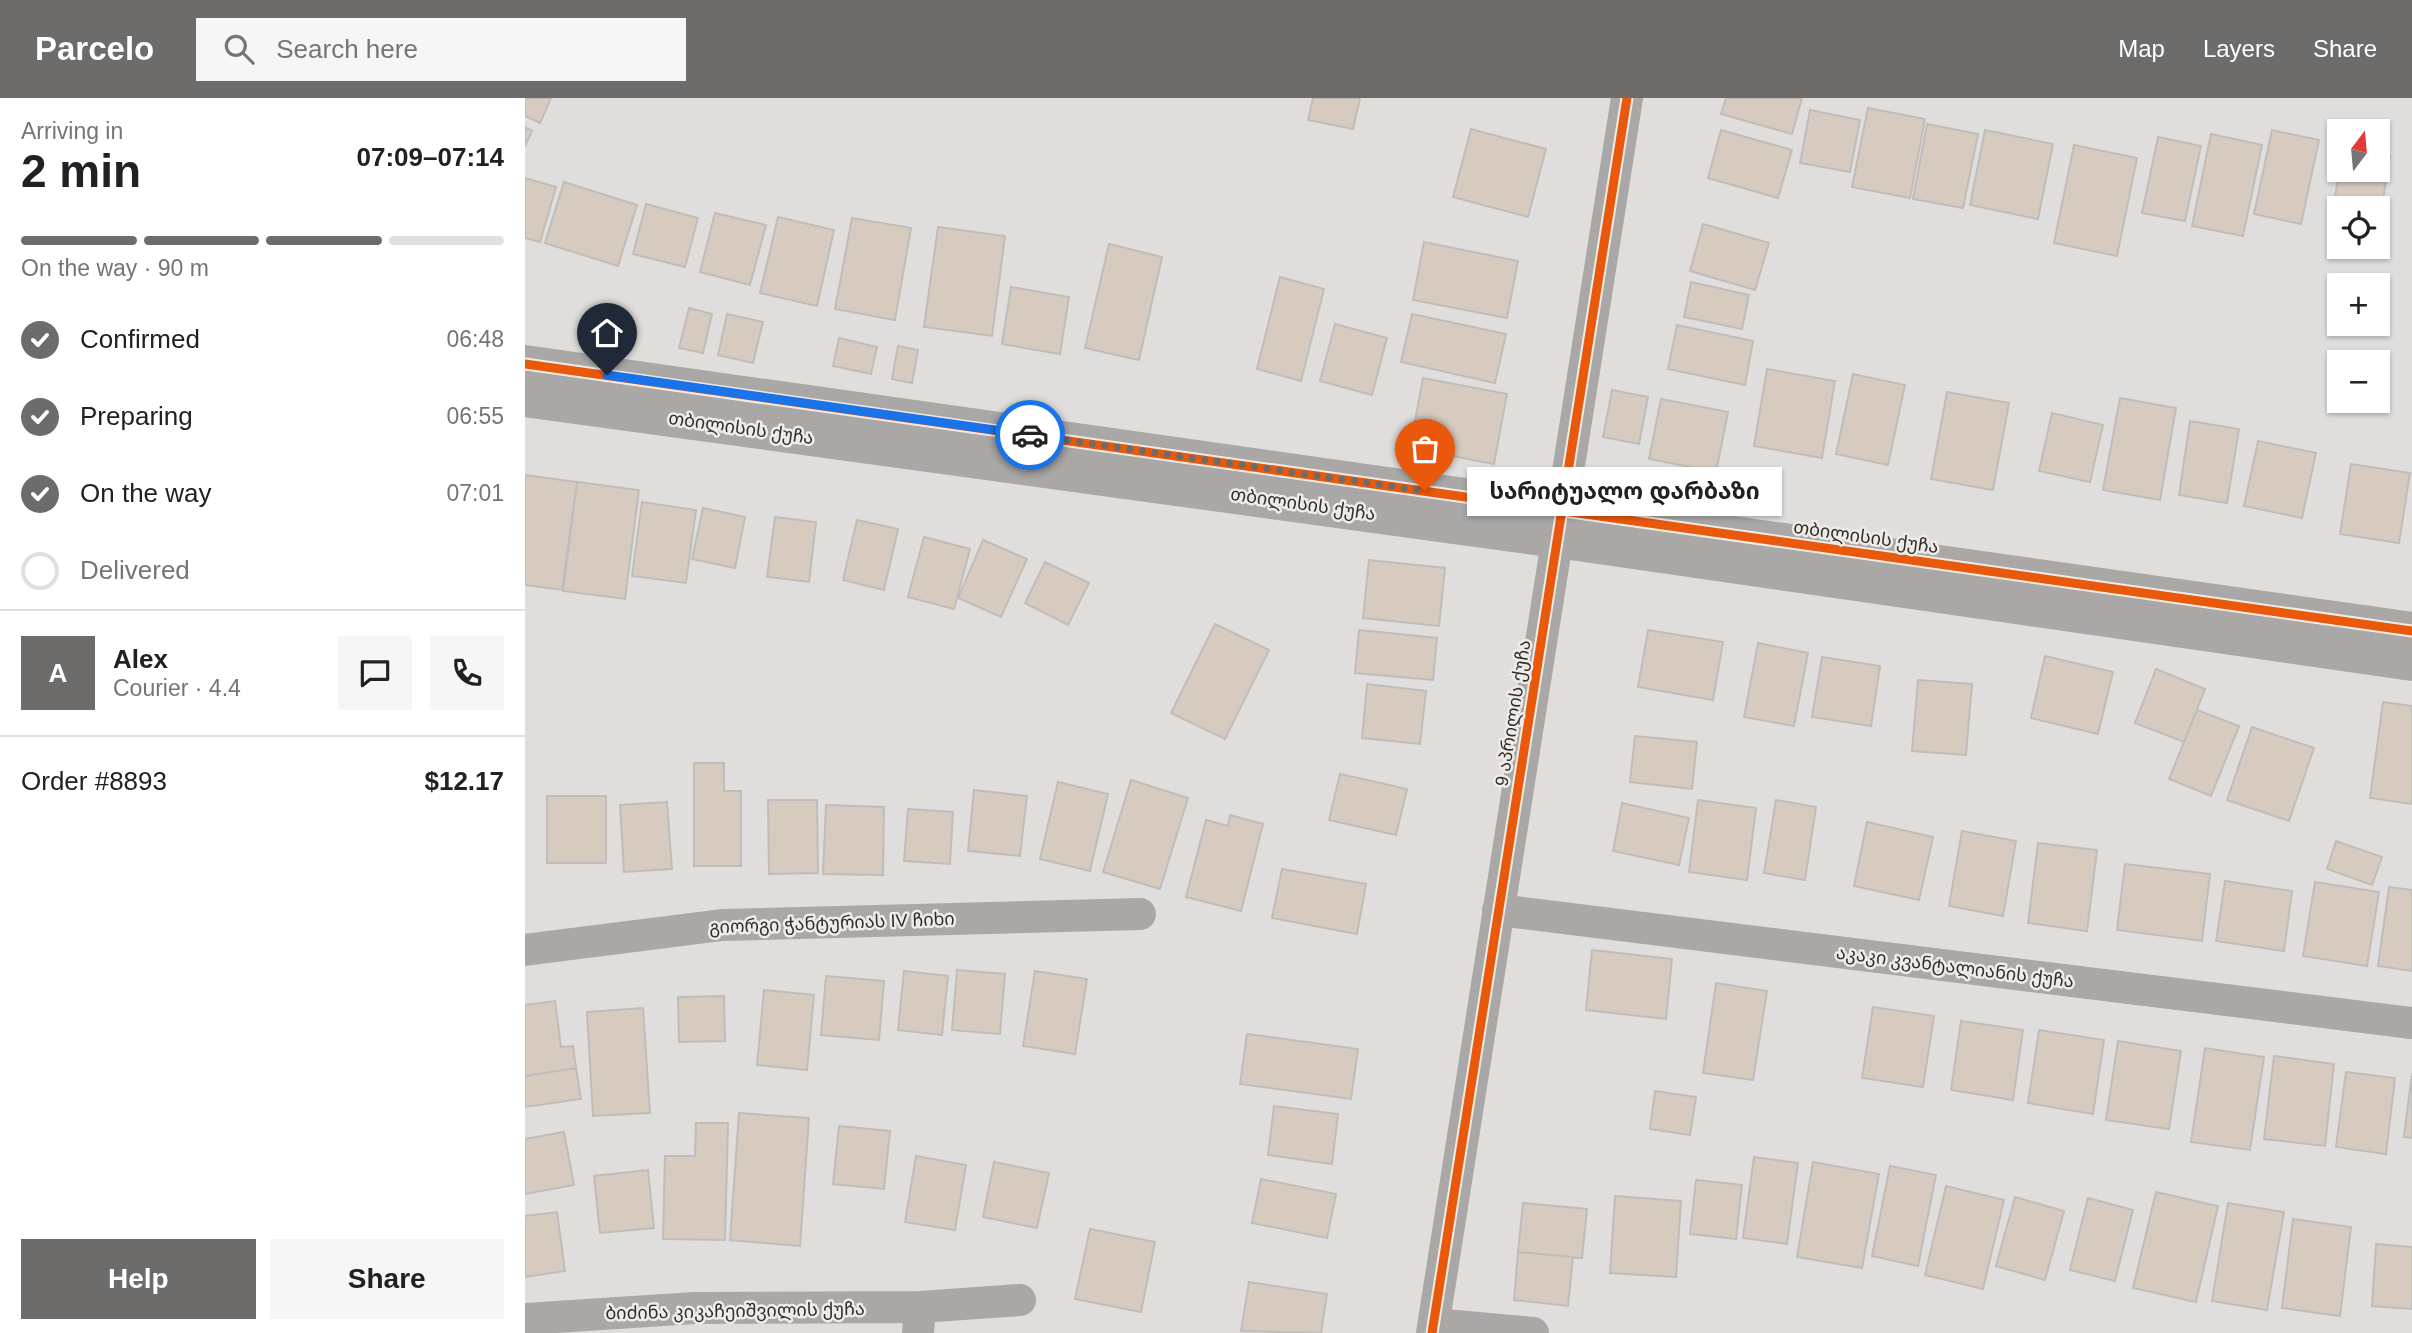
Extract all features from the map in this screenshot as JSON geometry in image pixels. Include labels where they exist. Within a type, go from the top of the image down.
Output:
[{"type":"street","name":"9 აპრილის ქუჩა","points":[[1433,1329],[1627,98]]},
{"type":"street","name":"თბილისის ქუჩა","points":[[525,364],[1559,524],[2412,662]]},
{"type":"street","name":"თბილისის ქუჩა","points":[[525,398],[2412,631]]},
{"type":"street","name":"აკაკი კვანტალიანის ქუჩა","points":[[1498,910],[2412,1023]]},
{"type":"street","name":"გიორგი ჭანტურიას IV ჩიხი","points":[[525,950],[722,925],[1140,914]]},
{"type":"street","name":"ბიძინა კიკაჩეიშვილის ქუჩა","points":[[525,1319],[694,1308],[919,1320],[1020,1300]]},
{"type":"street","points":[[1433,1329],[1533,1333]]},
{"type":"building","points":[[525,98],[551,98],[540,123],[525,116]]},
{"type":"building","points":[[1313,98],[1360,98],[1353,129],[1308,120]]},
{"type":"building","points":[[1726,98],[1802,98],[1792,134],[1721,114]]},
{"type":"building","points":[[1868,108],[1925,119],[1910,198],[1852,187]]},
{"type":"building","points":[[1810,110],[1860,120],[1850,172],[1800,163]]},
{"type":"building","points":[[1927,124],[1978,134],[1963,208],[1913,199]]},
{"type":"building","points":[[525,127],[532,131],[525,146]]},
{"type":"building","points":[[1471,129],[1546,149],[1528,217],[1453,197]]},
{"type":"building","points":[[1721,130],[1792,150],[1778,198],[1708,178]]},
{"type":"building","points":[[1985,130],[2053,144],[2038,219],[1970,205]]},
{"type":"building","points":[[2272,130],[2319,140],[2301,224],[2254,214]]},
{"type":"building","points":[[2211,134],[2262,145],[2243,236],[2192,226]]},
{"type":"building","points":[[2158,137],[2201,146],[2185,221],[2142,213]]},
{"type":"building","points":[[2074,145],[2137,158],[2117,256],[2054,243]]},
{"type":"building","points":[[525,178],[556,187],[540,242],[525,238]]},
{"type":"building","points":[[564,182],[637,205],[618,266],[545,243]]},
{"type":"building","points":[[2337,182],[2386,182],[2383,196],[2335,196]]},
{"type":"building","points":[[646,204],[698,218],[685,267],[633,254]]},
{"type":"building","points":[[715,213],[766,225],[750,285],[700,272]]},
{"type":"building","points":[[778,217],[834,230],[817,306],[760,293]]},
{"type":"building","points":[[852,218],[911,228],[895,320],[835,309]]},
{"type":"building","points":[[1703,224],[1769,243],[1755,290],[1690,271]]},
{"type":"building","points":[[938,227],[1005,236],[992,336],[924,327]]},
{"type":"building","points":[[1424,242],[1518,261],[1507,318],[1413,300]]},
{"type":"building","points":[[1109,244],[1162,257],[1139,360],[1085,348]]},
{"type":"building","points":[[1280,277],[1324,289],[1301,381],[1257,369]]},
{"type":"building","points":[[1691,282],[1749,295],[1742,329],[1684,317]]},
{"type":"building","points":[[1011,287],[1069,297],[1060,354],[1002,344]]},
{"type":"building","points":[[689,308],[712,314],[703,353],[679,348]]},
{"type":"building","points":[[727,314],[763,322],[753,363],[718,355]]},
{"type":"building","points":[[1412,314],[1506,334],[1495,383],[1401,362]]},
{"type":"building","points":[[1335,324],[1387,338],[1372,395],[1320,381]]},
{"type":"building","points":[[1677,325],[1753,341],[1745,385],[1668,369]]},
{"type":"building","points":[[839,338],[877,347],[871,374],[833,366]]},
{"type":"building","points":[[898,346],[918,350],[912,383],[892,379]]},
{"type":"building","points":[[1767,369],[1835,381],[1822,458],[1754,446]]},
{"type":"building","points":[[1853,374],[1905,385],[1888,465],[1836,454]]},
{"type":"building","points":[[1423,378],[1507,394],[1494,464],[1410,448]]},
{"type":"building","points":[[1612,390],[1648,397],[1639,444],[1603,437]]},
{"type":"building","points":[[1947,392],[2009,403],[1993,490],[1931,479]]},
{"type":"building","points":[[2120,398],[2176,408],[2160,500],[2103,490]]},
{"type":"building","points":[[1661,399],[1728,412],[1716,472],[1649,459]]},
{"type":"building","points":[[2052,413],[2103,425],[2090,482],[2039,471]]},
{"type":"building","points":[[2190,421],[2239,429],[2227,503],[2179,495]]},
{"type":"building","points":[[2258,441],[2316,453],[2302,518],[2244,506]]},
{"type":"building","points":[[2351,464],[2410,473],[2399,543],[2340,534]]},
{"type":"building","points":[[525,475],[577,482],[562,590],[525,585]]},
{"type":"building","points":[[577,482],[639,490],[625,599],[563,591]]},
{"type":"building","points":[[642,502],[696,510],[686,583],[632,576]]},
{"type":"building","points":[[703,508],[745,517],[735,568],[692,559]]},
{"type":"building","points":[[775,517],[816,522],[809,582],[767,577]]},
{"type":"building","points":[[857,520],[898,529],[884,590],[843,580]]},
{"type":"building","points":[[924,537],[970,549],[954,609],[908,597]]},
{"type":"building","points":[[983,540],[1027,559],[1001,617],[958,598]]},
{"type":"building","points":[[1369,560],[1445,568],[1439,626],[1363,618]]},
{"type":"building","points":[[1045,562],[1089,583],[1068,625],[1025,603]]},
{"type":"building","points":[[1215,624],[1269,650],[1225,739],[1171,713]]},
{"type":"building","points":[[1359,630],[1437,638],[1433,680],[1355,673]]},
{"type":"building","points":[[1648,630],[1723,642],[1713,700],[1638,687]]},
{"type":"building","points":[[1758,643],[1808,653],[1794,726],[1744,717]]},
{"type":"building","points":[[2045,656],[2113,672],[2098,734],[2031,718]]},
{"type":"building","points":[[1822,657],[1880,666],[1871,726],[1812,717]]},
{"type":"building","points":[[2156,669],[2205,689],[2184,742],[2135,723]]},
{"type":"building","points":[[1918,680],[1972,684],[1966,755],[1912,751]]},
{"type":"building","points":[[1367,684],[1426,691],[1420,744],[1362,738]]},
{"type":"building","points":[[2383,702],[2412,706],[2412,804],[2370,798]]},
{"type":"building","points":[[2197,710],[2239,726],[2211,796],[2169,779]]},
{"type":"building","points":[[2252,727],[2314,748],[2289,821],[2227,800]]},
{"type":"building","points":[[1635,736],[1697,742],[1692,789],[1630,782]]},
{"type":"building","points":[[694,763],[724,763],[724,791],[741,791],[741,866],[694,866]]},
{"type":"building","points":[[1340,774],[1407,789],[1396,835],[1329,820]]},
{"type":"building","points":[[1131,780],[1188,798],[1160,889],[1103,872]]},
{"type":"building","points":[[1058,782],[1108,794],[1090,871],[1040,859]]},
{"type":"building","points":[[974,790],[1027,796],[1020,856],[968,851]]},
{"type":"building","points":[[547,796],[606,796],[606,863],[547,863]]},
{"type":"building","points":[[768,800],[817,800],[818,873],[769,874]]},
{"type":"building","points":[[1698,800],[1756,808],[1747,880],[1689,872]]},
{"type":"building","points":[[1776,800],[1816,807],[1805,880],[1764,873]]},
{"type":"building","points":[[667,802],[672,869],[624,872],[620,805]]},
{"type":"building","points":[[1622,803],[1689,818],[1679,865],[1613,851]]},
{"type":"building","points":[[826,805],[884,807],[883,875],[823,874]]},
{"type":"building","points":[[908,809],[953,812],[950,864],[904,861]]},
{"type":"building","points":[[1230,815],[1263,824],[1241,911],[1186,897],[1206,820],[1228,826]]},
{"type":"building","points":[[1867,822],[1933,837],[1919,900],[1854,886]]},
{"type":"building","points":[[1962,831],[2016,841],[2003,916],[1949,906]]},
{"type":"building","points":[[2336,841],[2382,857],[2372,885],[2327,869]]},
{"type":"building","points":[[2038,843],[2097,850],[2087,931],[2028,923]]},
{"type":"building","points":[[2125,864],[2210,874],[2202,941],[2117,930]]},
{"type":"building","points":[[1282,869],[1366,884],[1357,934],[1272,918]]},
{"type":"building","points":[[2225,881],[2292,891],[2284,951],[2216,941]]},
{"type":"building","points":[[2315,882],[2379,892],[2367,966],[2303,956]]},
{"type":"building","points":[[2389,887],[2412,890],[2412,971],[2378,966]]},
{"type":"building","points":[[1592,950],[1672,959],[1666,1019],[1586,1010]]},
{"type":"building","points":[[957,970],[1005,974],[1000,1034],[952,1030]]},
{"type":"building","points":[[904,971],[948,976],[942,1035],[898,1030]]},
{"type":"building","points":[[1035,971],[1087,979],[1075,1054],[1023,1046]]},
{"type":"building","points":[[826,976],[884,981],[879,1040],[821,1035]]},
{"type":"building","points":[[1716,983],[1767,991],[1753,1080],[1703,1073]]},
{"type":"building","points":[[764,990],[814,995],[807,1070],[757,1065]]},
{"type":"building","points":[[724,996],[725,1041],[679,1042],[678,997]]},
{"type":"building","points":[[555,1001],[561,1047],[573,1046],[576,1068],[525,1076],[525,1005]]},
{"type":"building","points":[[1873,1007],[1934,1016],[1923,1087],[1862,1078]]},
{"type":"building","points":[[643,1008],[650,1113],[593,1116],[587,1012]]},
{"type":"building","points":[[1961,1021],[2023,1030],[2013,1100],[1951,1090]]},
{"type":"building","points":[[2039,1030],[2104,1040],[2093,1114],[2028,1103]]},
{"type":"building","points":[[1247,1034],[1358,1049],[1351,1099],[1240,1084]]},
{"type":"building","points":[[2118,1041],[2181,1051],[2169,1129],[2106,1120]]},
{"type":"building","points":[[2205,1048],[2264,1057],[2250,1150],[2191,1142]]},
{"type":"building","points":[[2274,1056],[2334,1064],[2325,1146],[2264,1139]]},
{"type":"building","points":[[576,1068],[581,1099],[525,1107],[525,1076]]},
{"type":"building","points":[[2346,1072],[2395,1078],[2386,1154],[2336,1147]]},
{"type":"building","points":[[2412,1073],[2412,1138],[2404,1137]]},
{"type":"building","points":[[1655,1091],[1696,1097],[1690,1135],[1650,1129]]},
{"type":"building","points":[[1274,1106],[1338,1114],[1332,1164],[1268,1155]]},
{"type":"building","points":[[739,1113],[809,1118],[800,1246],[730,1240]]},
{"type":"building","points":[[696,1123],[728,1123],[725,1240],[663,1239],[665,1156],[695,1156]]},
{"type":"building","points":[[839,1126],[890,1131],[884,1189],[833,1184]]},
{"type":"building","points":[[564,1132],[574,1185],[525,1194],[525,1139]]},
{"type":"building","points":[[916,1156],[966,1165],[955,1230],[905,1222]]},
{"type":"building","points":[[1754,1157],[1798,1163],[1787,1244],[1743,1238]]},
{"type":"building","points":[[994,1162],[1049,1173],[1037,1228],[983,1217]]},
{"type":"building","points":[[1813,1162],[1879,1174],[1862,1268],[1797,1257]]},
{"type":"building","points":[[1890,1166],[1936,1175],[1918,1266],[1872,1256]]},
{"type":"building","points":[[648,1170],[654,1228],[600,1233],[594,1176]]},
{"type":"building","points":[[1261,1179],[1336,1194],[1327,1238],[1252,1223]]},
{"type":"building","points":[[1696,1180],[1742,1185],[1736,1239],[1690,1234]]},
{"type":"building","points":[[1946,1186],[2004,1200],[1983,1289],[1925,1275]]},
{"type":"building","points":[[2156,1192],[2218,1206],[2196,1302],[2133,1288]]},
{"type":"building","points":[[1615,1196],[1681,1201],[1676,1277],[1610,1273]]},
{"type":"building","points":[[2015,1197],[2064,1211],[2045,1280],[1996,1266]]},
{"type":"building","points":[[2088,1198],[2133,1210],[2115,1281],[2070,1270]]},
{"type":"building","points":[[1523,1203],[1587,1209],[1582,1258],[1518,1252]]},
{"type":"building","points":[[2228,1203],[2284,1212],[2267,1310],[2212,1301]]},
{"type":"building","points":[[557,1212],[565,1271],[525,1277],[525,1216]]},
{"type":"building","points":[[2293,1219],[2351,1227],[2340,1316],[2282,1308]]},
{"type":"building","points":[[1090,1229],[1155,1242],[1141,1312],[1075,1299]]},
{"type":"building","points":[[2376,1244],[2412,1247],[2412,1309],[2372,1306]]},
{"type":"building","points":[[1518,1252],[1573,1257],[1568,1306],[1514,1300]]},
{"type":"building","points":[[1249,1282],[1327,1294],[1321,1333],[1241,1331]]},
{"type":"cycle path","points":[[1432,1333],[1627,98]]},
{"type":"cycle path","points":[[525,364],[2412,631]]},
{"type":"way so far","points":[[1030,435],[1425,491]]},
{"type":"place","name":"სარიტუალო დარბაზი","points":[[1425,491]]},
{"type":"route","points":[[607,375],[1030,435]]}]
